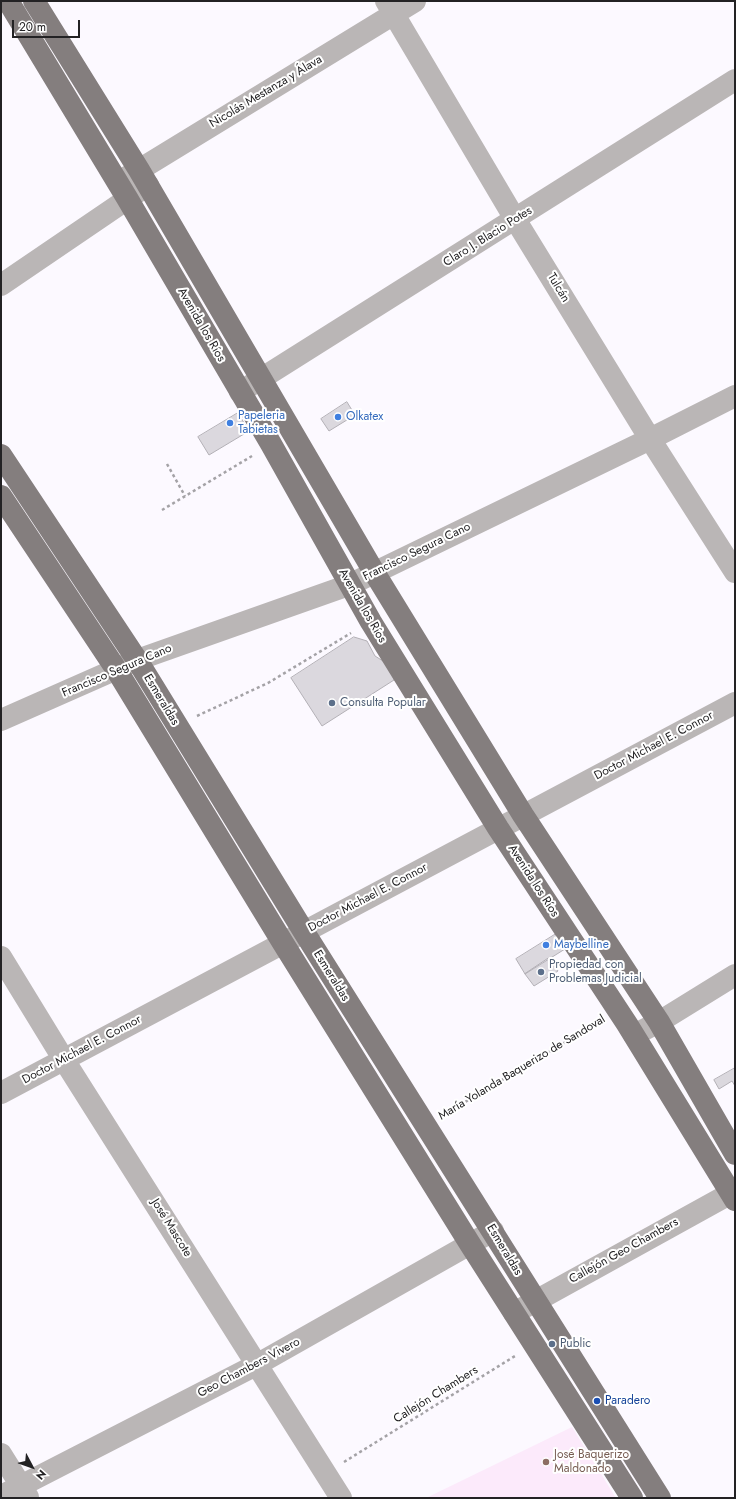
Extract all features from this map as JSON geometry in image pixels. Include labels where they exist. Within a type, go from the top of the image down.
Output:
[{"type":"main road","name":"Avenida los Ríos","points":[[8,1],[122,190],[271,444],[371,622],[498,828],[634,1035],[734,1195]]},
{"type":"main road","name":"Avenida los Ríos","points":[[34,1],[144,177],[374,572],[523,815],[659,1022],[735,1154]]},
{"type":"main road","name":"Esmeraldas","points":[[1,454],[137,660],[304,932],[660,1498]]},
{"type":"main road","name":"Esmeraldas","points":[[1,496],[116,669],[283,943],[470,1244],[632,1498]]},
{"type":"street","name":"Nicolás Mestanza y Álava","points":[[1,285],[94,222],[122,190],[144,177],[390,7],[414,1]]},
{"type":"street","name":"Tulcán","points":[[390,7],[515,219],[650,439],[735,572]]},
{"type":"street","name":"Claro J. Blacio Potes","points":[[240,392],[735,80]]},
{"type":"street","name":"Francisco Segura Cano","points":[[1,720],[137,660],[349,585],[650,439],[735,396]]},
{"type":"street","name":"Doctor Michael E. Connor","points":[[1,1093],[735,703]]},
{"type":"street","name":"José Mascote","points":[[1,957],[64,1060],[258,1364],[341,1498]]},
{"type":"street","points":[[634,1035],[659,1022],[735,975]]},
{"type":"street","name":"Callejón Geo Chambers","points":[[514,1313],[535,1300],[734,1195]]},
{"type":"street","name":"Geo Chambers Vivero","points":[[1,1496],[25,1492],[258,1364],[493,1231]]},
{"type":"street","points":[[1,1454],[25,1492]]},
{"type":"path","points":[[162,510],[271,444]]},
{"type":"path","points":[[167,464],[185,496]]},
{"type":"path","points":[[177,726],[268,683],[343,637],[371,622]]},
{"type":"path","name":"María Yolanda Baquerizo de Sandoval","points":[[426,1125],[618,1011]]},
{"type":"path","name":"Callejón Chambers","points":[[326,1473],[534,1345]]},
{"type":"shaded area","name":"José Baquerizo Maldonado","points":[[572,1427],[616,1498],[426,1498]]},
{"type":"building","name":"Olkatex","points":[[347,402],[355,415],[329,431],[321,419]]},
{"type":"building","points":[[238,413],[249,431],[209,455],[198,437]]},
{"type":"building","name":"Consulta Popular","points":[[354,637],[367,641],[375,656],[391,666],[395,672],[394,680],[322,726],[291,678]]},
{"type":"building","points":[[556,934],[565,949],[525,974],[516,959]]},
{"type":"building","name":"Propiedad con Problemas Judicial","points":[[549,958],[558,971],[534,986],[525,974]]},
{"type":"building","points":[[735,1068],[735,1086],[732,1081],[719,1089],[714,1080]]},
{"type":"place","name":"Olkatex","points":[[338,417]]},
{"type":"place","name":"Papeleria Tabietas","points":[[230,423]]},
{"type":"place","name":"Consulta Popular","points":[[332,703]]},
{"type":"place","name":"Maybelline","points":[[546,945]]},
{"type":"place","name":"Propiedad con Problemas Judicial","points":[[541,972]]},
{"type":"place","name":"Public","points":[[552,1344]]},
{"type":"place","name":"Paradero","points":[[597,1401]]},
{"type":"place","name":"José Baquerizo Maldonado","points":[[546,1462]]}]
